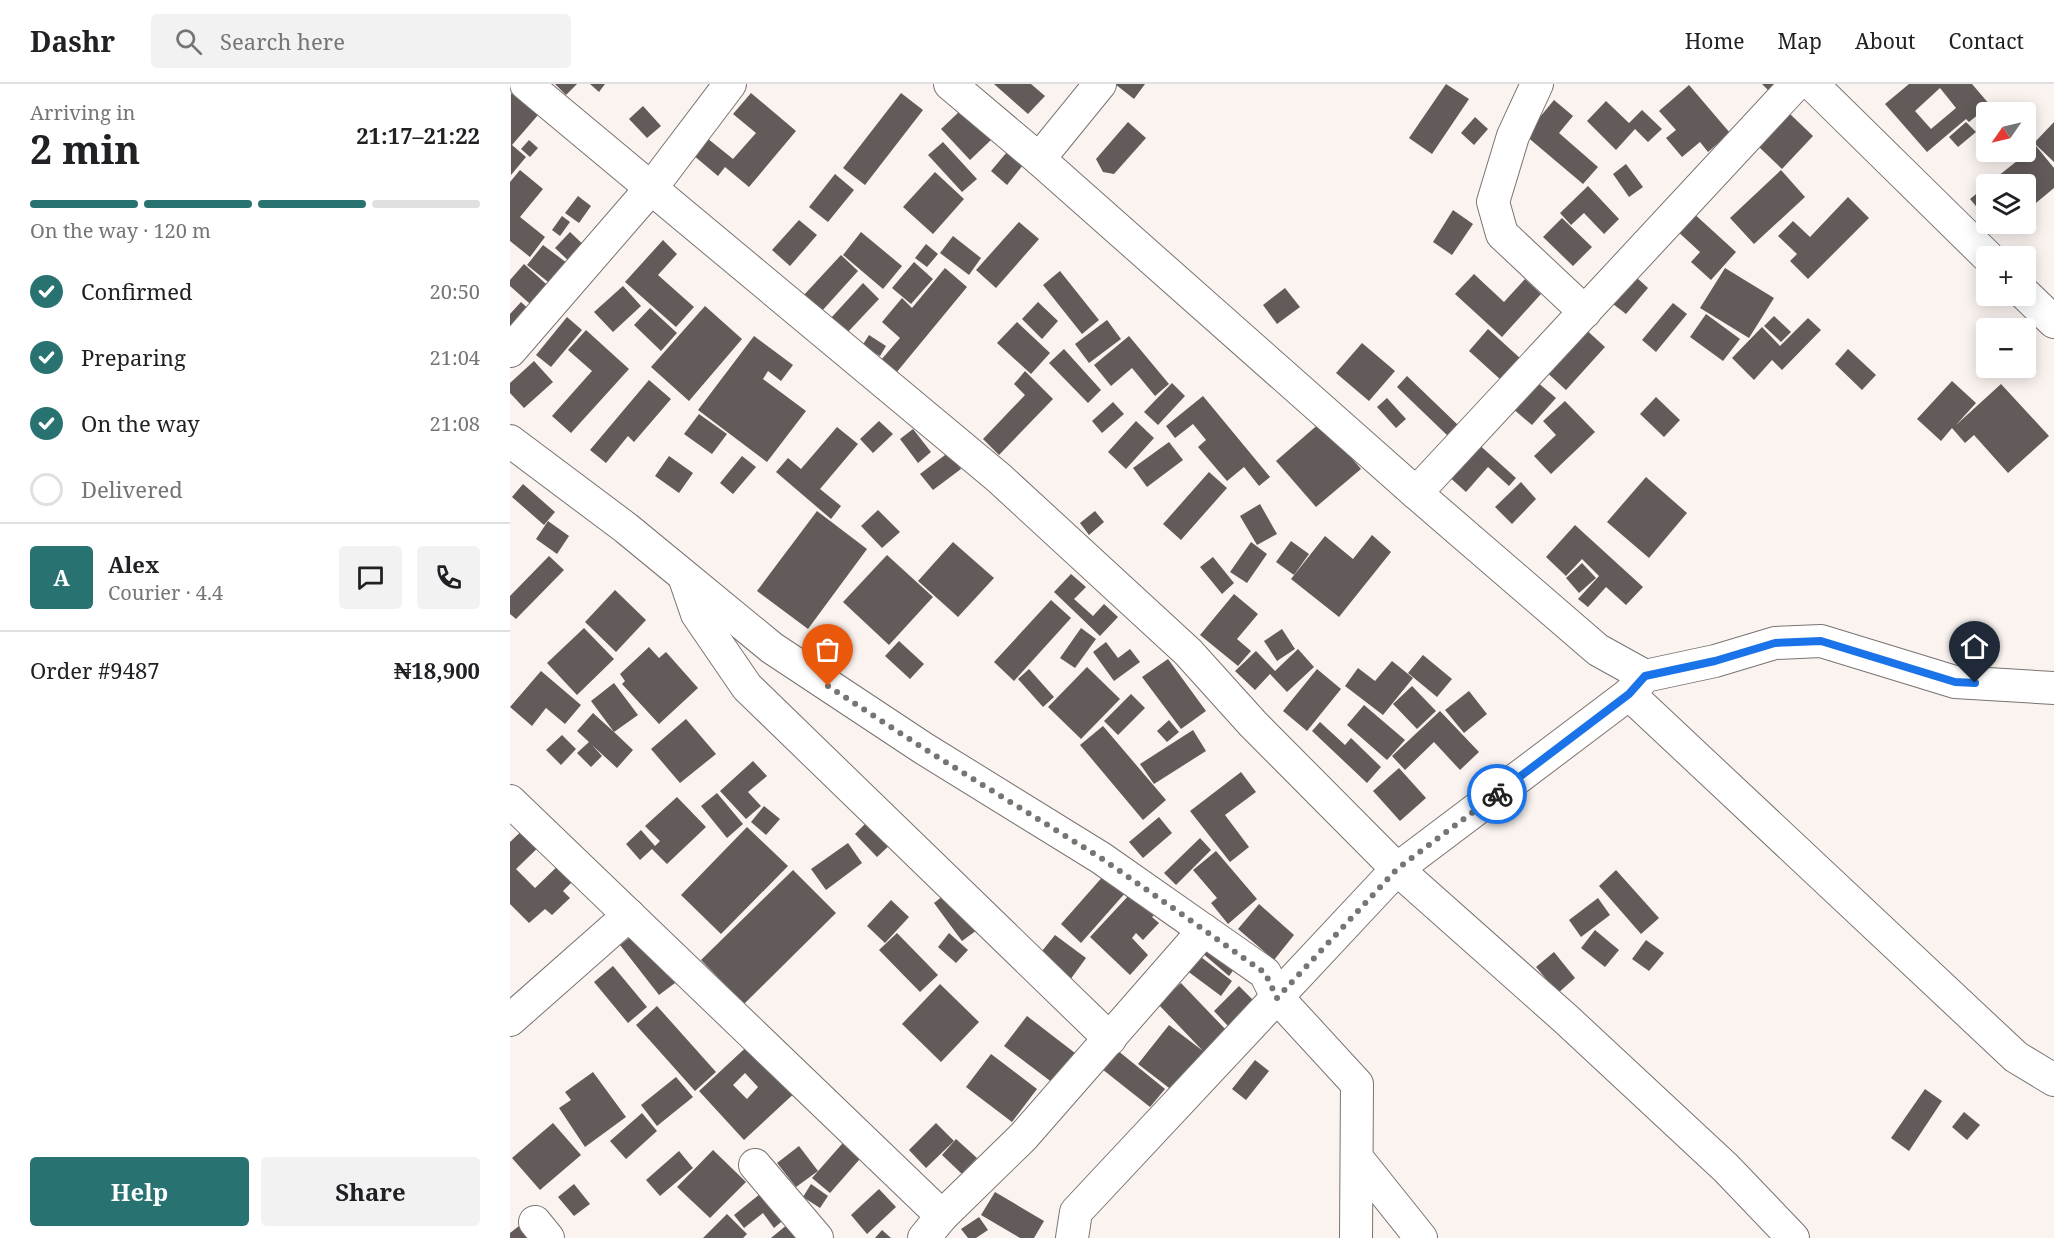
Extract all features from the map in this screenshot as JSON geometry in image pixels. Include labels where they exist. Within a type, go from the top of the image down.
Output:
[{"type":"street","points":[[526,84],[999,478],[1188,652],[1253,724],[1397,869],[1567,1020],[1726,1168],[1793,1238]]},
{"type":"street","points":[[510,351],[652,187],[730,84]]},
{"type":"street","points":[[950,84],[1039,159],[1637,685],[2016,1057],[2054,1080]]},
{"type":"street","points":[[1039,159],[1100,84]]},
{"type":"street","points":[[1537,84],[1513,136],[1493,202],[1502,234],[1585,312]]},
{"type":"street","points":[[1416,493],[1796,84]]},
{"type":"street","points":[[1812,84],[1977,246]]},
{"type":"street","points":[[2036,305],[2054,322]]},
{"type":"street","points":[[510,441],[626,528],[772,648],[923,748],[1101,858],[1265,973],[1277,998],[1357,1084],[1356,1238]]},
{"type":"street","points":[[685,578],[697,614],[747,687],[1110,1039]]},
{"type":"street","points":[[1072,1238],[1076,1212],[1397,869],[1637,685],[1775,643],[1821,641],[1955,682],[2054,688]]},
{"type":"street","points":[[510,801],[629,915],[933,1227],[1023,1137],[1204,930]]},
{"type":"street","points":[[510,1020],[629,915]]},
{"type":"street","points":[[1357,1158],[1421,1238]]},
{"type":"street","points":[[755,1165],[817,1238]]},
{"type":"building","points":[[555,84],[577,84],[566,95]]},
{"type":"building","points":[[590,84],[605,84],[599,92]]},
{"type":"building","points":[[994,84],[1031,84],[1045,96],[1028,114]]},
{"type":"building","points":[[1115,84],[1145,84],[1134,99]]},
{"type":"building","points":[[1446,84],[1469,99],[1432,154],[1409,138]]},
{"type":"building","points":[[1762,84],[1777,84],[1770,92]]},
{"type":"building","points":[[1909,84],[1972,84],[1987,102],[1976,102],[1976,116],[1969,122],[1966,119],[1927,152],[1885,104]],"holes":[[[1940,88],[1956,108],[1931,129],[1915,111]]]},
{"type":"building","points":[[1689,85],[1730,133],[1708,152],[1700,142],[1682,157],[1666,138],[1676,130],[1659,111]]},
{"type":"building","points":[[511,93],[538,115],[512,145],[526,157],[511,175]]},
{"type":"building","points":[[751,93],[796,131],[749,187],[725,167],[718,176],[693,155],[707,138],[733,159],[756,133],[733,114]]},
{"type":"building","points":[[901,93],[923,110],[865,185],[843,168]]},
{"type":"building","points":[[1554,100],[1573,116],[1559,133],[1598,167],[1583,184],[1525,135]]},
{"type":"building","points":[[1606,101],[1629,123],[1642,110],[1662,129],[1648,142],[1635,129],[1616,150],[1587,121]]},
{"type":"building","points":[[643,106],[661,126],[647,138],[629,119]]},
{"type":"building","points":[[961,110],[991,140],[970,160],[941,129]]},
{"type":"building","points":[[1790,114],[1813,136],[1782,169],[1759,147]]},
{"type":"building","points":[[1475,117],[1488,129],[1474,145],[1461,133]]},
{"type":"building","points":[[1128,122],[1146,138],[1114,174],[1103,172],[1096,159]]},
{"type":"building","points":[[1966,122],[1976,132],[1958,147],[1949,137]]},
{"type":"building","points":[[2054,122],[2054,162],[2036,145],[2036,141]]},
{"type":"building","points":[[529,140],[538,148],[530,157],[521,149]]},
{"type":"building","points":[[943,142],[977,179],[962,192],[928,155]]},
{"type":"building","points":[[2036,146],[2054,168],[2054,188],[2036,203],[2036,174],[2001,174],[2016,162],[2036,162]]},
{"type":"building","points":[[1007,152],[1023,165],[1007,185],[991,171]]},
{"type":"building","points":[[1626,164],[1643,187],[1629,197],[1613,174]]},
{"type":"building","points":[[520,170],[543,189],[520,217],[545,237],[530,257],[510,241],[510,182]]},
{"type":"building","points":[[1781,170],[1805,197],[1754,244],[1730,218]]},
{"type":"building","points":[[935,172],[964,199],[933,234],[903,207]]},
{"type":"building","points":[[835,174],[854,190],[828,222],[809,207]]},
{"type":"building","points":[[1588,186],[1619,219],[1604,234],[1584,213],[1571,225],[1560,213]]},
{"type":"building","points":[[1976,194],[1976,206],[1970,199]]},
{"type":"building","points":[[578,196],[591,206],[579,223],[565,213]]},
{"type":"building","points":[[1848,197],[1869,218],[1808,279],[1790,261],[1797,254],[1778,236],[1793,221],[1810,237]]},
{"type":"building","points":[[1453,210],[1473,224],[1452,255],[1433,242]]},
{"type":"building","points":[[1691,211],[1736,252],[1711,280],[1691,262],[1700,252],[1675,229]]},
{"type":"building","points":[[562,216],[570,222],[560,236],[552,230]]},
{"type":"building","points":[[1562,218],[1592,247],[1573,266],[1543,237]]},
{"type":"building","points":[[799,220],[817,235],[790,266],[772,250]]},
{"type":"building","points":[[1019,222],[1039,239],[996,288],[976,270]]},
{"type":"building","points":[[570,232],[589,250],[574,266],[555,248]]},
{"type":"building","points":[[861,232],[902,266],[883,289],[843,255]]},
{"type":"building","points":[[953,236],[981,258],[969,275],[940,253]]},
{"type":"building","points":[[663,240],[677,254],[658,275],[694,307],[676,327],[625,282]]},
{"type":"building","points":[[926,244],[938,254],[927,267],[915,258]]},
{"type":"building","points":[[543,245],[575,269],[558,290],[527,265]]},
{"type":"building","points":[[841,255],[858,271],[821,312],[803,296]]},
{"type":"building","points":[[914,262],[933,279],[911,304],[892,288]]},
{"type":"building","points":[[524,264],[555,292],[538,311],[510,286],[510,280]]},
{"type":"building","points":[[945,268],[967,287],[896,373],[881,360],[900,338],[882,322],[902,298],[912,308]]},
{"type":"building","points":[[1725,268],[1774,298],[1749,338],[1700,308]]},
{"type":"building","points":[[1060,271],[1099,320],[1082,334],[1043,285]]},
{"type":"building","points":[[1474,274],[1504,302],[1525,279],[1541,294],[1502,337],[1455,294]]},
{"type":"building","points":[[1636,277],[1648,288],[1626,314],[1613,304]]},
{"type":"building","points":[[863,283],[879,299],[847,333],[831,318]]},
{"type":"building","points":[[623,286],[641,306],[613,332],[594,312]]},
{"type":"building","points":[[1285,288],[1300,307],[1277,324],[1263,305]]},
{"type":"building","points":[[521,302],[534,314],[510,337],[510,314]]},
{"type":"building","points":[[1038,302],[1058,321],[1042,339],[1022,319]]},
{"type":"building","points":[[1673,303],[1687,314],[1656,352],[1642,340]]},
{"type":"building","points":[[705,306],[742,339],[689,401],[651,367]]},
{"type":"building","points":[[650,308],[677,333],[661,351],[634,325]]},
{"type":"building","points":[[1706,314],[1740,339],[1723,361],[1690,337]]},
{"type":"building","points":[[1774,316],[1791,332],[1781,342],[1764,326]]},
{"type":"building","points":[[567,317],[582,330],[551,367],[536,355]]},
{"type":"building","points":[[1808,318],[1821,330],[1782,370],[1772,360],[1754,380],[1732,358],[1762,327],[1780,346]]},
{"type":"building","points":[[1107,320],[1121,339],[1089,363],[1075,344]]},
{"type":"building","points":[[1017,322],[1050,353],[1031,374],[997,343]]},
{"type":"building","points":[[1582,326],[1605,347],[1566,390],[1543,369]]},
{"type":"building","points":[[1488,329],[1521,359],[1501,380],[1469,351]]},
{"type":"building","points":[[586,330],[629,369],[571,433],[552,416],[592,371],[568,350]]},
{"type":"building","points":[[869,335],[886,346],[880,356],[862,346]]},
{"type":"building","points":[[754,336],[793,365],[781,381],[768,371],[763,379],[806,411],[767,462],[698,410]]},
{"type":"building","points":[[1129,336],[1169,384],[1155,396],[1132,368],[1111,386],[1094,365]]},
{"type":"building","points":[[1362,343],[1395,371],[1369,401],[1336,373]]},
{"type":"building","points":[[1064,349],[1101,390],[1088,403],[1049,363]]},
{"type":"building","points":[[1848,349],[1876,375],[1862,390],[1835,364]]},
{"type":"building","points":[[534,361],[553,382],[524,408],[510,393],[510,383]]},
{"type":"building","points":[[1025,371],[1053,399],[999,455],[983,439],[1025,395],[1014,384]]},
{"type":"building","points":[[1407,376],[1459,426],[1449,437],[1397,387]]},
{"type":"building","points":[[649,380],[671,399],[634,442],[628,436],[606,463],[590,450]]},
{"type":"building","points":[[1536,381],[1556,398],[1532,425],[1512,408]]},
{"type":"building","points":[[1952,381],[1976,403],[1956,425],[2001,384],[2049,436],[2008,473],[1974,435],[1965,443],[1952,428],[1941,441],[1917,419]]},
{"type":"building","points":[[1172,383],[1185,396],[1158,425],[1144,412]]},
{"type":"building","points":[[1203,396],[1270,477],[1259,486],[1244,467],[1227,481],[1198,447],[1206,440],[1193,424],[1175,438],[1166,426]]},
{"type":"building","points":[[1656,397],[1680,420],[1664,437],[1640,414]]},
{"type":"building","points":[[1387,398],[1406,419],[1396,428],[1377,407]]},
{"type":"building","points":[[1565,401],[1595,432],[1551,474],[1534,456],[1556,435],[1543,421]]},
{"type":"building","points":[[1113,402],[1124,414],[1102,433],[1092,421]]},
{"type":"building","points":[[699,414],[727,434],[712,454],[684,434]]},
{"type":"building","points":[[879,421],[893,434],[873,453],[860,439]]},
{"type":"building","points":[[1136,421],[1154,438],[1126,469],[1108,452]]},
{"type":"building","points":[[1321,422],[1361,469],[1316,507],[1276,461]]},
{"type":"building","points":[[837,427],[858,444],[820,489],[841,506],[831,519],[776,472],[788,458],[801,469]]},
{"type":"building","points":[[913,429],[931,452],[918,463],[900,439]]},
{"type":"building","points":[[1475,441],[1516,478],[1509,486],[1488,467],[1466,492],[1446,474]]},
{"type":"building","points":[[1169,442],[1183,460],[1147,487],[1133,468]]},
{"type":"building","points":[[949,452],[961,469],[933,490],[920,474]]},
{"type":"building","points":[[669,456],[693,473],[679,493],[655,476]]},
{"type":"building","points":[[742,456],[756,467],[733,494],[720,483]]},
{"type":"building","points":[[1209,472],[1227,488],[1181,540],[1163,524]]},
{"type":"building","points":[[1646,477],[1687,513],[1649,558],[1607,522]]},
{"type":"building","points":[[1521,482],[1536,499],[1512,524],[1495,507]]},
{"type":"building","points":[[523,484],[555,512],[544,525],[512,497]]},
{"type":"building","points":[[1260,504],[1277,534],[1257,545],[1240,516]]},
{"type":"building","points":[[878,510],[900,532],[882,548],[861,526]]},
{"type":"building","points":[[817,511],[867,549],[808,629],[757,591]]},
{"type":"building","points":[[1095,511],[1104,522],[1089,535],[1080,523]]},
{"type":"building","points":[[548,521],[569,536],[557,554],[536,539]]},
{"type":"building","points":[[1575,525],[1643,587],[1626,605],[1606,587],[1588,607],[1578,599],[1599,576],[1582,559],[1566,576],[1546,557]]},
{"type":"building","points":[[1372,535],[1391,552],[1339,617],[1291,579],[1325,536],[1353,559]]},
{"type":"building","points":[[1291,541],[1309,554],[1294,575],[1276,562]]},
{"type":"building","points":[[953,542],[994,578],[958,617],[918,581]]},
{"type":"building","points":[[1251,542],[1267,554],[1247,583],[1230,572]]},
{"type":"building","points":[[887,555],[933,597],[889,645],[843,602]]},
{"type":"building","points":[[549,556],[564,570],[516,619],[510,614],[510,596]]},
{"type":"building","points":[[1213,557],[1234,583],[1222,594],[1200,567]]},
{"type":"building","points":[[1582,563],[1596,578],[1579,593],[1566,578]]},
{"type":"building","points":[[1071,574],[1086,587],[1074,599],[1093,616],[1104,604],[1118,617],[1100,636],[1054,592]]},
{"type":"building","points":[[615,590],[646,620],[616,652],[585,622]]},
{"type":"building","points":[[1234,594],[1258,614],[1237,639],[1251,651],[1238,666],[1200,635]]},
{"type":"building","points":[[1051,600],[1071,618],[1014,681],[994,662]]},
{"type":"building","points":[[584,628],[614,659],[577,695],[547,663]]},
{"type":"building","points":[[1081,628],[1096,639],[1075,668],[1060,658]]},
{"type":"building","points":[[1282,629],[1295,649],[1277,661],[1264,641]]},
{"type":"building","points":[[899,641],[924,664],[910,679],[885,656]]},
{"type":"building","points":[[1106,642],[1118,658],[1130,649],[1140,662],[1114,681],[1093,652]]},
{"type":"building","points":[[649,647],[659,658],[666,652],[698,688],[659,724],[622,684],[625,681],[620,674]]},
{"type":"building","points":[[1298,649],[1314,667],[1287,692],[1270,674],[1255,690],[1235,671],[1256,651],[1275,671]]},
{"type":"building","points":[[1423,655],[1452,679],[1437,697],[1408,673]]},
{"type":"building","points":[[1168,659],[1206,711],[1181,729],[1142,677]]},
{"type":"building","points":[[1392,661],[1413,678],[1383,715],[1345,686],[1358,668],[1375,681]]},
{"type":"building","points":[[1087,667],[1120,699],[1081,739],[1048,707]]},
{"type":"building","points":[[1029,669],[1054,697],[1043,707],[1018,679]]},
{"type":"building","points":[[1317,669],[1341,689],[1307,731],[1283,711]]},
{"type":"building","points":[[541,671],[581,705],[565,724],[546,708],[532,726],[510,707]]},
{"type":"building","points":[[614,683],[638,715],[614,732],[591,701]]},
{"type":"building","points":[[1412,686],[1436,711],[1417,729],[1393,704]]},
{"type":"building","points":[[1469,691],[1487,714],[1464,733],[1445,710]]},
{"type":"building","points":[[1131,694],[1145,708],[1118,735],[1104,721]]},
{"type":"building","points":[[1364,705],[1405,740],[1387,760],[1347,725]]},
{"type":"building","points":[[1440,711],[1479,752],[1460,770],[1434,742],[1405,770],[1392,756]]},
{"type":"building","points":[[593,713],[633,750],[617,768],[592,745],[602,756],[591,767],[577,753],[589,742],[577,731]]},
{"type":"building","points":[[686,719],[716,754],[680,783],[651,749]]},
{"type":"building","points":[[1169,720],[1179,732],[1167,742],[1157,731]]},
{"type":"building","points":[[1320,722],[1345,745],[1351,738],[1381,767],[1367,783],[1312,731]]},
{"type":"building","points":[[1103,726],[1166,800],[1143,820],[1080,745]]},
{"type":"building","points":[[1193,730],[1206,751],[1154,784],[1140,764]]},
{"type":"building","points":[[562,735],[576,749],[561,765],[546,750]]},
{"type":"building","points":[[753,761],[767,776],[748,792],[761,806],[746,819],[720,791]]},
{"type":"building","points":[[1399,768],[1426,798],[1400,821],[1373,791]]},
{"type":"building","points":[[1241,772],[1256,792],[1225,815],[1249,847],[1230,862],[1190,811]]},
{"type":"building","points":[[717,793],[743,824],[727,838],[701,806]]},
{"type":"building","points":[[677,797],[706,827],[667,864],[652,849],[640,860],[626,844],[641,830],[655,846],[660,841],[645,826]]},
{"type":"building","points":[[764,806],[780,819],[766,835],[751,822]]},
{"type":"building","points":[[1159,817],[1172,833],[1143,858],[1129,842]]},
{"type":"building","points":[[868,821],[891,844],[877,857],[855,834]]},
{"type":"building","points":[[531,822],[547,839],[516,869],[535,888],[564,860],[579,875],[563,891],[570,898],[552,915],[545,909],[529,923],[510,904],[510,842]]},
{"type":"building","points":[[747,827],[788,866],[721,934],[681,895]]},
{"type":"building","points":[[1200,838],[1211,850],[1176,885],[1164,873]]},
{"type":"building","points":[[848,843],[862,863],[826,890],[811,869]]},
{"type":"building","points":[[1216,851],[1257,899],[1228,924],[1211,903],[1217,898],[1193,870]]},
{"type":"building","points":[[793,870],[836,913],[744,1004],[701,960]]},
{"type":"building","points":[[1616,870],[1659,918],[1641,934],[1599,886]]},
{"type":"building","points":[[1105,874],[1126,892],[1081,943],[1061,924]]},
{"type":"building","points":[[948,892],[977,930],[962,941],[934,903]]},
{"type":"building","points":[[1131,893],[1157,912],[1152,917],[1159,923],[1143,940],[1136,933],[1132,938],[1148,955],[1130,975],[1090,937]]},
{"type":"building","points":[[1598,898],[1610,915],[1581,937],[1569,920]]},
{"type":"building","points":[[891,900],[909,917],[885,943],[867,926]]},
{"type":"building","points":[[1259,904],[1294,935],[1274,960],[1238,929]]},
{"type":"building","points":[[641,929],[679,980],[659,995],[620,945]]},
{"type":"building","points":[[1595,930],[1619,950],[1605,967],[1581,948]]},
{"type":"building","points":[[897,933],[938,975],[920,992],[879,950]]},
{"type":"building","points":[[949,933],[968,950],[956,963],[938,947]]},
{"type":"building","points":[[1055,935],[1086,958],[1070,980],[1038,956]]},
{"type":"building","points":[[1646,940],[1664,953],[1649,971],[1632,959]]},
{"type":"building","points":[[1207,945],[1235,968],[1229,976],[1201,952]]},
{"type":"building","points":[[1554,952],[1575,978],[1558,993],[1536,967]]},
{"type":"building","points":[[1197,954],[1232,981],[1221,996],[1186,970]]},
{"type":"building","points":[[613,966],[647,1007],[628,1023],[594,982]]},
{"type":"building","points":[[1181,983],[1227,1031],[1204,1052],[1173,1091],[1138,1064],[1169,1025],[1203,1051],[1158,1004]]},
{"type":"building","points":[[940,984],[979,1022],[941,1062],[902,1024]]},
{"type":"building","points":[[1239,986],[1253,1000],[1228,1026],[1214,1011]]},
{"type":"building","points":[[657,1006],[716,1072],[695,1091],[636,1025]]},
{"type":"building","points":[[1027,1016],[1075,1053],[1053,1083],[1004,1046]]},
{"type":"building","points":[[754,1040],[799,1089],[744,1140],[699,1091]],"holes":[[[745,1073],[758,1087],[747,1099],[733,1085]]]},
{"type":"building","points":[[1117,1050],[1165,1089],[1150,1107],[1102,1069]]},
{"type":"building","points":[[991,1054],[1037,1089],[1012,1122],[966,1087]]},
{"type":"building","points":[[1255,1060],[1269,1071],[1246,1100],[1232,1089]]},
{"type":"building","points":[[593,1072],[626,1117],[585,1147],[559,1108],[571,1100],[565,1092]]},
{"type":"building","points":[[676,1077],[693,1097],[657,1126],[641,1105]]},
{"type":"building","points":[[1925,1089],[1942,1101],[1909,1151],[1891,1138]]},
{"type":"building","points":[[1964,1112],[1980,1125],[1967,1140],[1952,1127]]},
{"type":"building","points":[[642,1113],[657,1131],[626,1159],[610,1141]]},
{"type":"building","points":[[553,1123],[581,1155],[540,1190],[512,1158]]},
{"type":"building","points":[[936,1123],[954,1141],[926,1168],[909,1150]]},
{"type":"building","points":[[849,1136],[866,1152],[830,1193],[812,1178]]},
{"type":"building","points":[[956,1139],[977,1158],[962,1174],[942,1155]]},
{"type":"building","points":[[799,1146],[818,1171],[796,1187],[777,1163]]},
{"type":"building","points":[[713,1150],[746,1182],[710,1218],[677,1187]]},
{"type":"building","points":[[679,1151],[693,1168],[660,1196],[646,1180]]},
{"type":"building","points":[[574,1184],[590,1204],[574,1216],[558,1197]]},
{"type":"building","points":[[811,1184],[828,1196],[820,1208],[803,1197]]},
{"type":"building","points":[[879,1189],[896,1207],[867,1234],[851,1215]]},
{"type":"building","points":[[765,1190],[787,1217],[774,1228],[763,1213],[744,1228],[734,1215]]},
{"type":"building","points":[[995,1192],[1044,1221],[1034,1238],[1020,1238],[981,1215]]},
{"type":"building","points":[[727,1214],[747,1234],[743,1238],[703,1238]]},
{"type":"building","points":[[979,1217],[988,1230],[976,1238],[968,1238],[961,1229]]},
{"type":"building","points":[[788,1224],[800,1238],[771,1238]]},
{"type":"building","points":[[519,1226],[528,1238],[510,1238],[510,1233]]},
{"type":"building","points":[[882,1230],[891,1238],[875,1238]]},
{"type":"way so far","points":[[828,686],[923,748],[1101,858],[1265,973],[1277,998],[1397,869],[1497,794]]},
{"type":"route","points":[[1497,794],[1629,694],[1645,676],[1715,661],[1775,643],[1821,641],[1955,682],[1975,683]]}]
